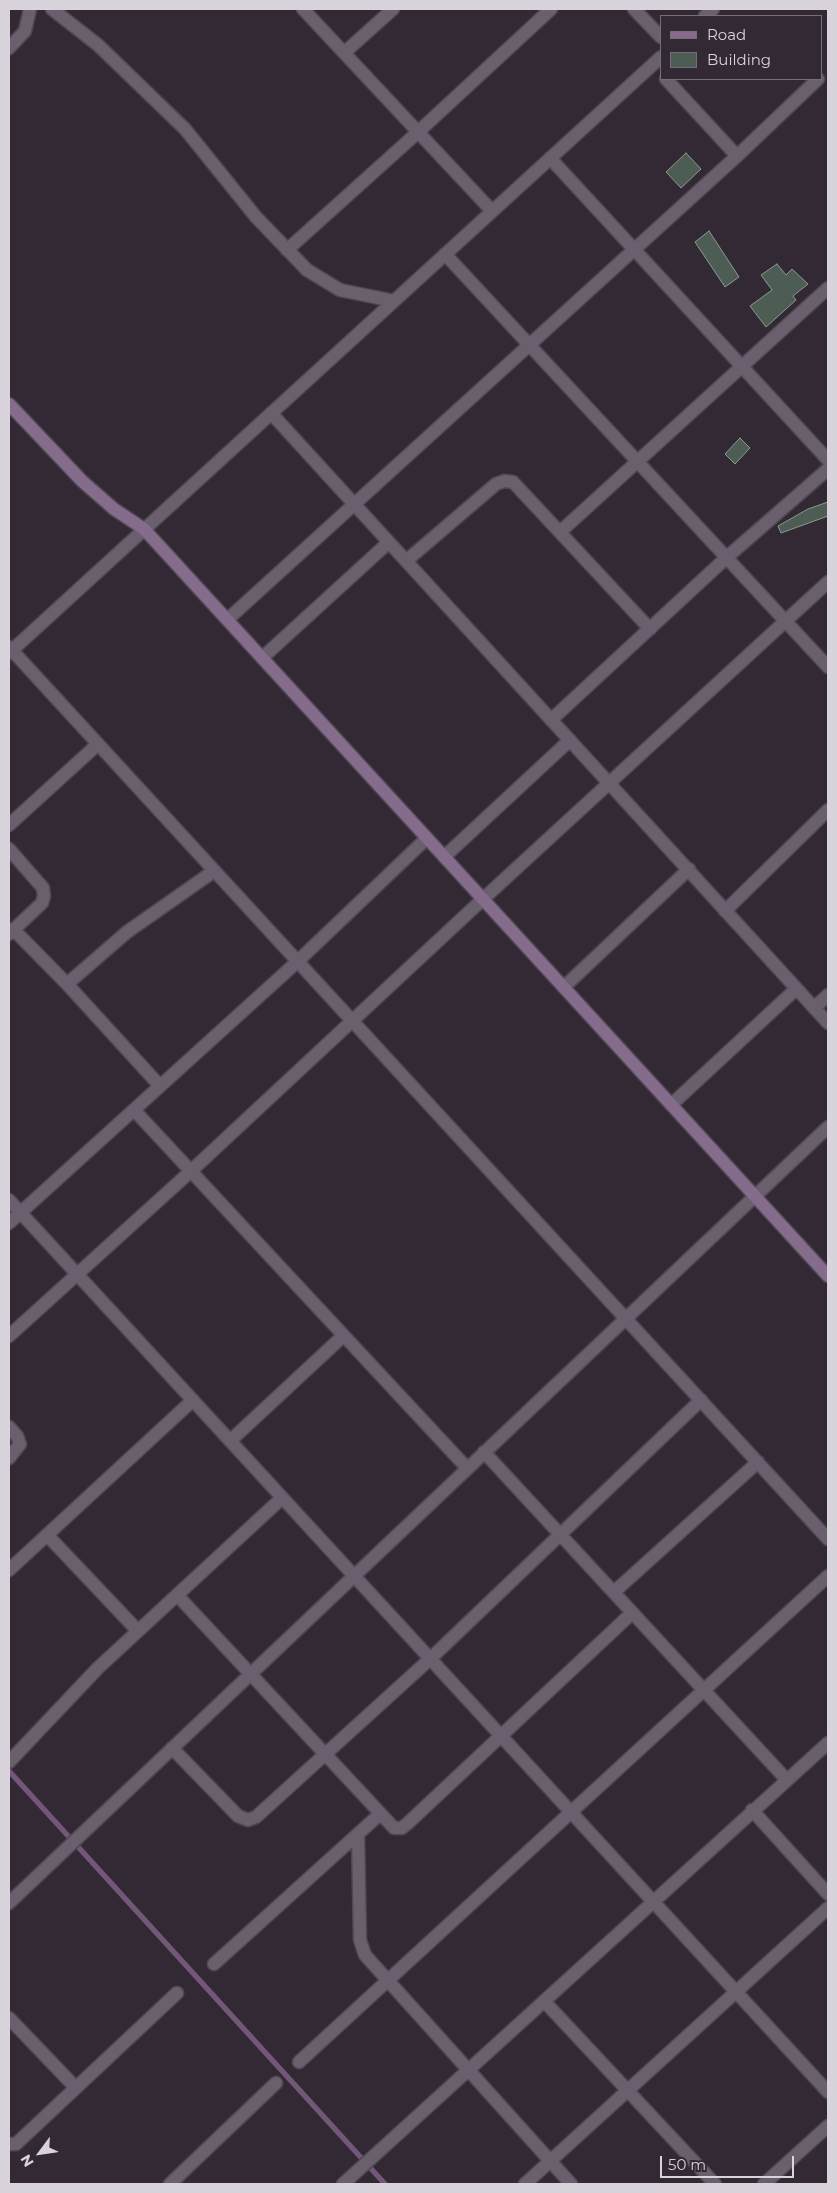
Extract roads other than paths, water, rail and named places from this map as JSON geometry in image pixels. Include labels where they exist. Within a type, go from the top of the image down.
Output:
[{"type":"street","points":[[9,48],[25,31],[30,9]]},
{"type":"street","points":[[52,9],[98,45],[185,129],[256,217],[307,270],[340,290],[394,301]]},
{"type":"street","points":[[302,9],[492,211]]},
{"type":"street","points":[[344,53],[393,9]]},
{"type":"street","points":[[288,250],[551,9]]},
{"type":"street","points":[[634,9],[660,37]]},
{"type":"street","points":[[658,65],[550,158],[10,650],[828,1539]]},
{"type":"street","points":[[667,80],[737,156]]},
{"type":"street","points":[[228,619],[737,156],[818,80]]},
{"type":"street","points":[[550,158],[828,460]]},
{"type":"street","points":[[445,254],[828,667]]},
{"type":"street","points":[[560,532],[828,288]]},
{"type":"street","points":[[9,404],[82,481],[114,509],[144,529],[828,1276]]},
{"type":"street","points":[[271,413],[828,1023]]},
{"type":"street","points":[[552,720],[726,558],[828,469]]},
{"type":"street","points":[[406,561],[496,484],[504,481],[513,482],[650,629]]},
{"type":"street","points":[[262,658],[389,542]]},
{"type":"street","points":[[9,1336],[191,1171],[351,1021],[828,582]]},
{"type":"street","points":[[444,857],[570,740]]},
{"type":"street","points":[[9,825],[98,744]]},
{"type":"street","points":[[725,911],[828,810]]},
{"type":"street","points":[[9,1223],[297,962],[427,838]]},
{"type":"street","points":[[9,849],[43,888],[44,896],[42,903],[11,931],[67,984],[160,1086]]},
{"type":"street","points":[[564,987],[689,869]]},
{"type":"street","points":[[67,984],[127,932],[214,871]]},
{"type":"street","points":[[671,1105],[796,989]]},
{"type":"street","points":[[814,1008],[828,995]]},
{"type":"street","points":[[134,1110],[467,1468]]},
{"type":"street","points":[[9,1903],[754,1195],[828,1127]]},
{"type":"street","points":[[9,1200],[828,2092]]},
{"type":"street","points":[[230,1441],[343,1336]]},
{"type":"street","points":[[9,1570],[193,1400]]},
{"type":"street","points":[[172,1748],[238,1816],[248,1820],[256,1817],[430,1659],[701,1400]]},
{"type":"street","points":[[9,1427],[17,1436],[20,1444],[9,1458]]},
{"type":"street","points":[[484,1452],[786,1779]]},
{"type":"street","points":[[614,1592],[758,1462]]},
{"type":"street","points":[[9,1762],[98,1668],[282,1498]]},
{"type":"street","points":[[48,1536],[138,1631]]},
{"type":"street","points":[[299,2062],[828,1576]]},
{"type":"street","points":[[178,1595],[394,1828],[402,1828],[632,1613]]},
{"type":"street","points":[[343,2184],[786,1779],[828,1743]]},
{"type":"street","points":[[752,1810],[828,1894]]},
{"type":"street","points":[[214,1964],[358,1836],[380,1814]]},
{"type":"street","points":[[358,1836],[361,1947],[365,1955],[571,2184]]},
{"type":"street","points":[[525,2184],[629,2092],[828,1908]]},
{"type":"street","points":[[9,2144],[16,2144],[177,1993]]},
{"type":"street","points":[[544,2001],[715,2184]]},
{"type":"street","points":[[9,2018],[76,2088]]},
{"type":"street","points":[[170,2184],[276,2083]]},
{"type":"street","points":[[764,2184],[828,2126]]},
{"type":"waterway","points":[[9,1771],[385,2184]]}]
